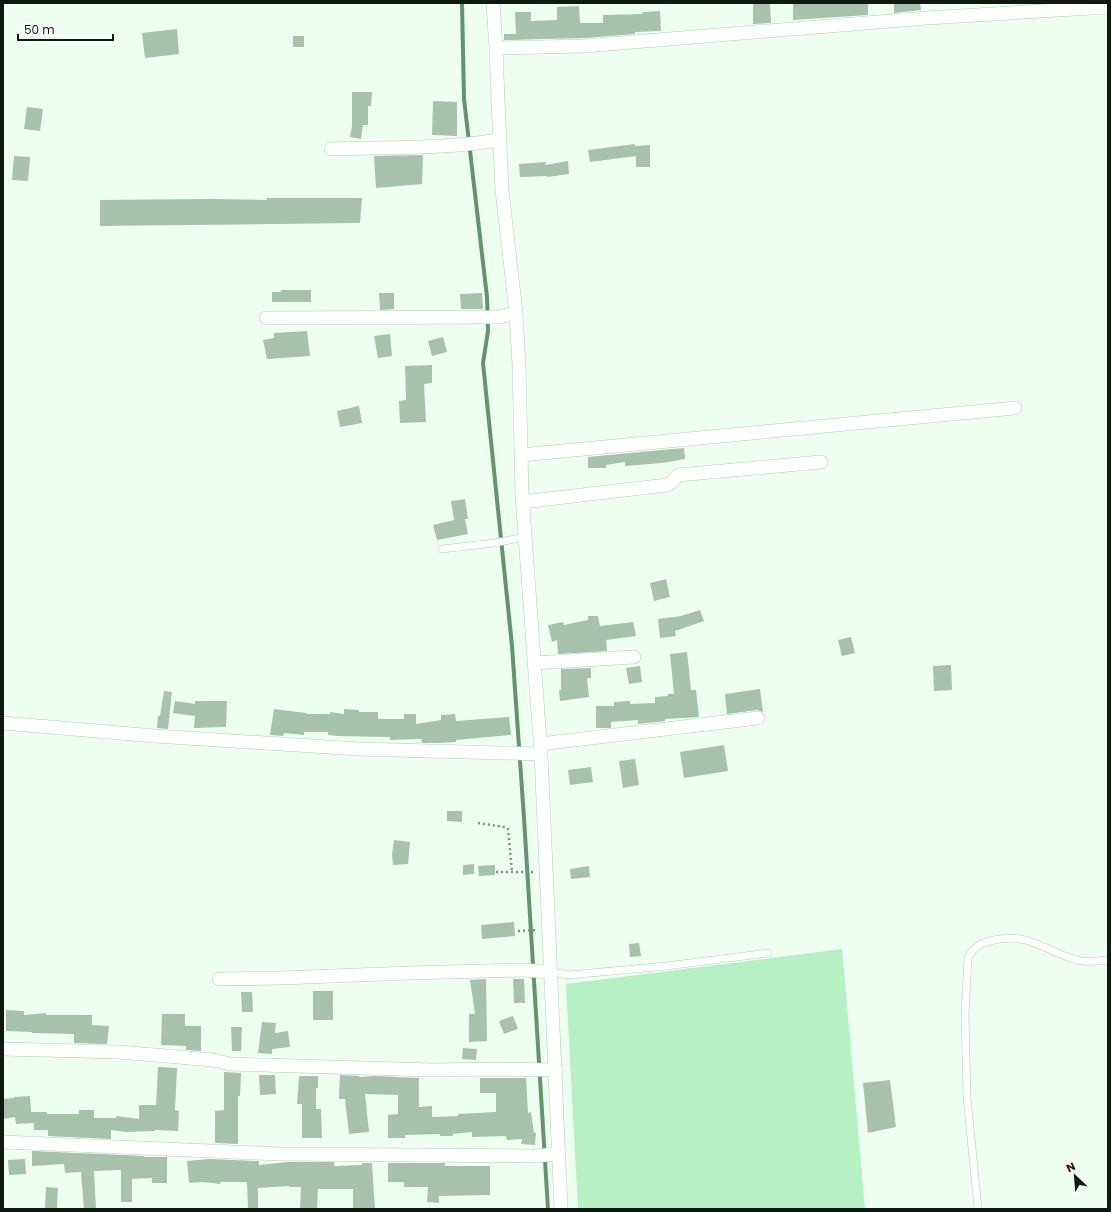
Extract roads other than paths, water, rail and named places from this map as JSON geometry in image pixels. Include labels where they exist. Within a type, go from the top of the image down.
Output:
[{"type":"street","points":[[492,3],[496,48],[502,190],[516,313],[520,365],[522,502],[540,749],[551,1070],[555,1154],[561,1209]]},
{"type":"street","points":[[496,48],[584,46],[927,18],[1108,7]]},
{"type":"street","points":[[331,149],[484,143],[500,140]]},
{"type":"street","points":[[266,318],[499,317],[516,313]]},
{"type":"street","points":[[521,455],[1015,408]]},
{"type":"street","points":[[522,502],[667,485],[678,475],[820,462]]},
{"type":"street","points":[[534,663],[634,657]]},
{"type":"street","points":[[3,723],[155,736],[360,749],[528,753],[540,749],[758,718]]},
{"type":"street","points":[[219,979],[524,970],[547,972]]},
{"type":"street","points":[[3,1049],[119,1052],[213,1060],[230,1064],[433,1070],[551,1070]]},
{"type":"street","points":[[3,1142],[280,1154],[534,1156],[555,1154]]},
{"type":"lane","points":[[442,549],[494,543],[525,537]]},
{"type":"lane","points":[[978,1209],[967,1097],[965,1015],[968,958],[972,950],[983,942],[1001,938],[1024,938],[1079,961],[1108,960]]},
{"type":"lane","points":[[547,972],[569,975],[666,966],[768,953]]},
{"type":"waterway","points":[[462,3],[464,99],[487,297],[488,331],[483,363],[512,646],[548,1209]]}]
